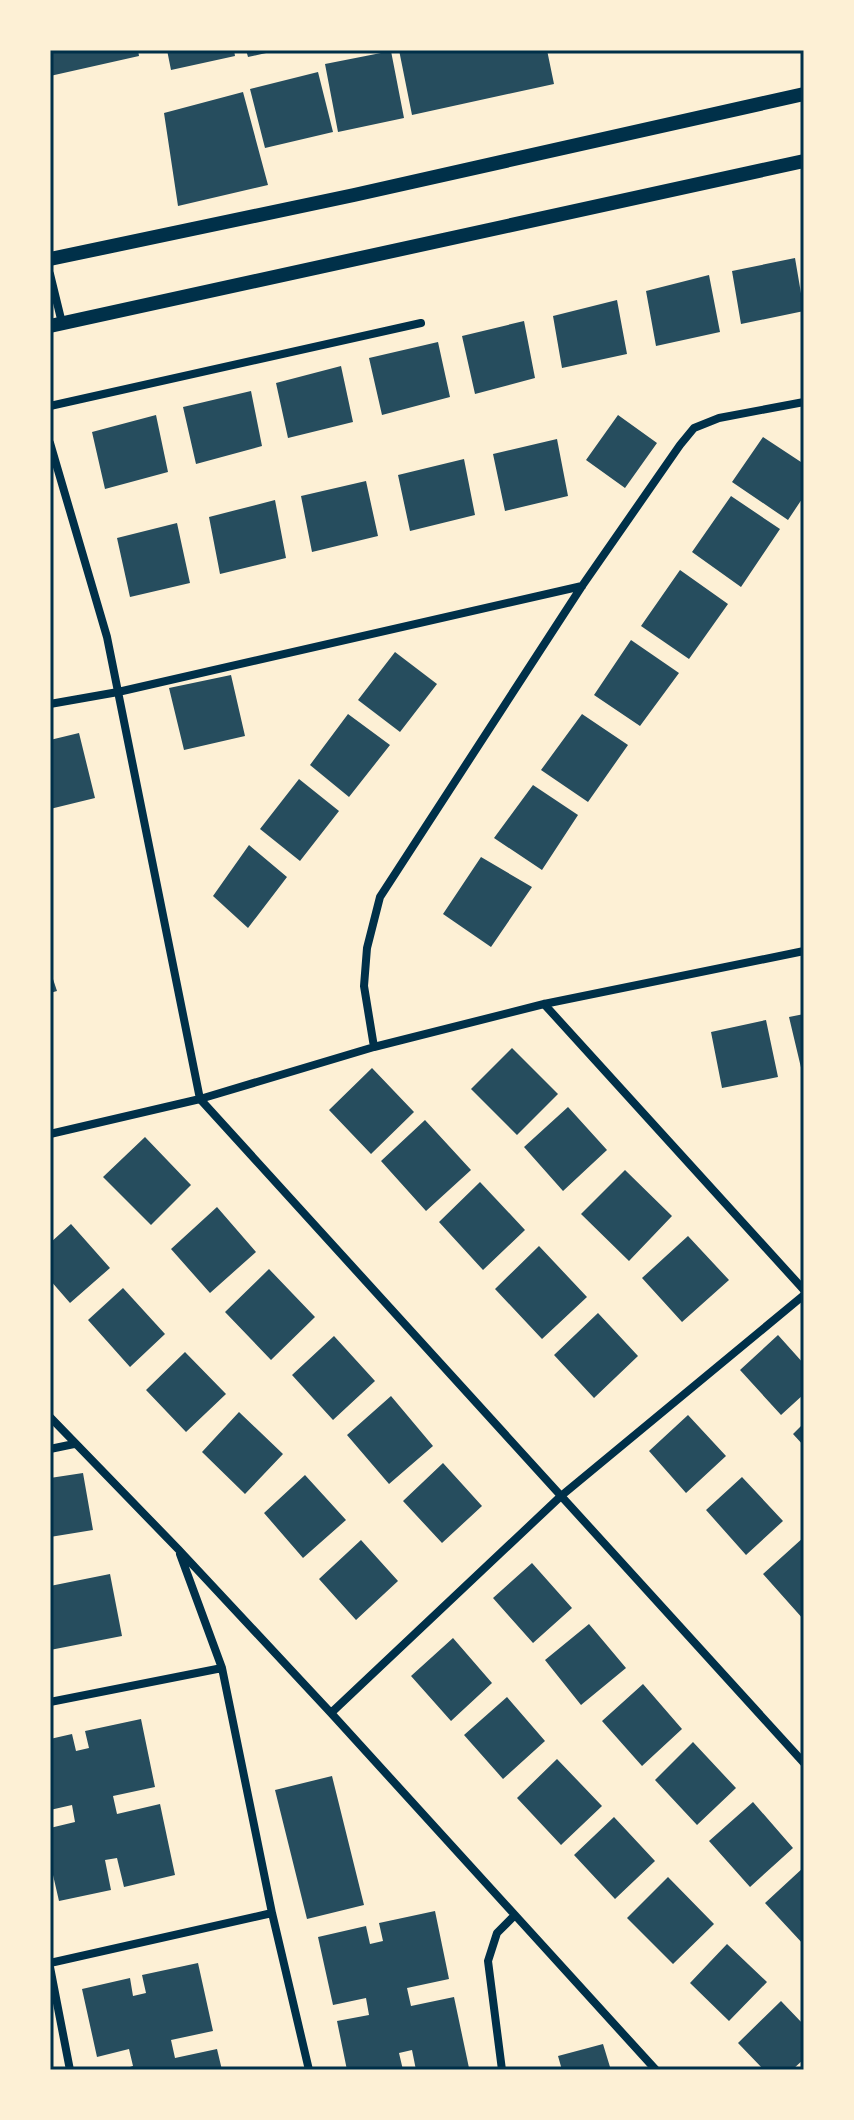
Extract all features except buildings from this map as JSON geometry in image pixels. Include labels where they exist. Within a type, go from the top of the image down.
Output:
[{"type":"street","points":[[50,259],[354,195],[804,94]]},
{"type":"street","points":[[50,274],[56,324],[804,161]]},
{"type":"street","points":[[50,406],[421,323]]},
{"type":"street","points":[[374,1047],[364,986],[367,948],[380,897],[582,586],[694,428],[719,418],[804,402]]},
{"type":"street","points":[[50,443],[107,637],[200,1099],[804,1763]]},
{"type":"street","points":[[50,704],[118,692],[582,586]]},
{"type":"street","points":[[50,1134],[200,1099],[374,1047],[544,1004],[804,951]]},
{"type":"street","points":[[331,1713],[561,1496],[804,1293],[544,1004]]},
{"type":"street","points":[[50,1417],[331,1713],[656,2070]]},
{"type":"street","points":[[50,1449],[74,1444]]},
{"type":"street","points":[[178,1549],[222,1668],[272,1913],[309,2070]]},
{"type":"street","points":[[50,1702],[222,1668]]},
{"type":"street","points":[[70,2070],[50,1965],[272,1913]]},
{"type":"street","points":[[502,2070],[488,1961],[497,1933],[515,1915]]}]
